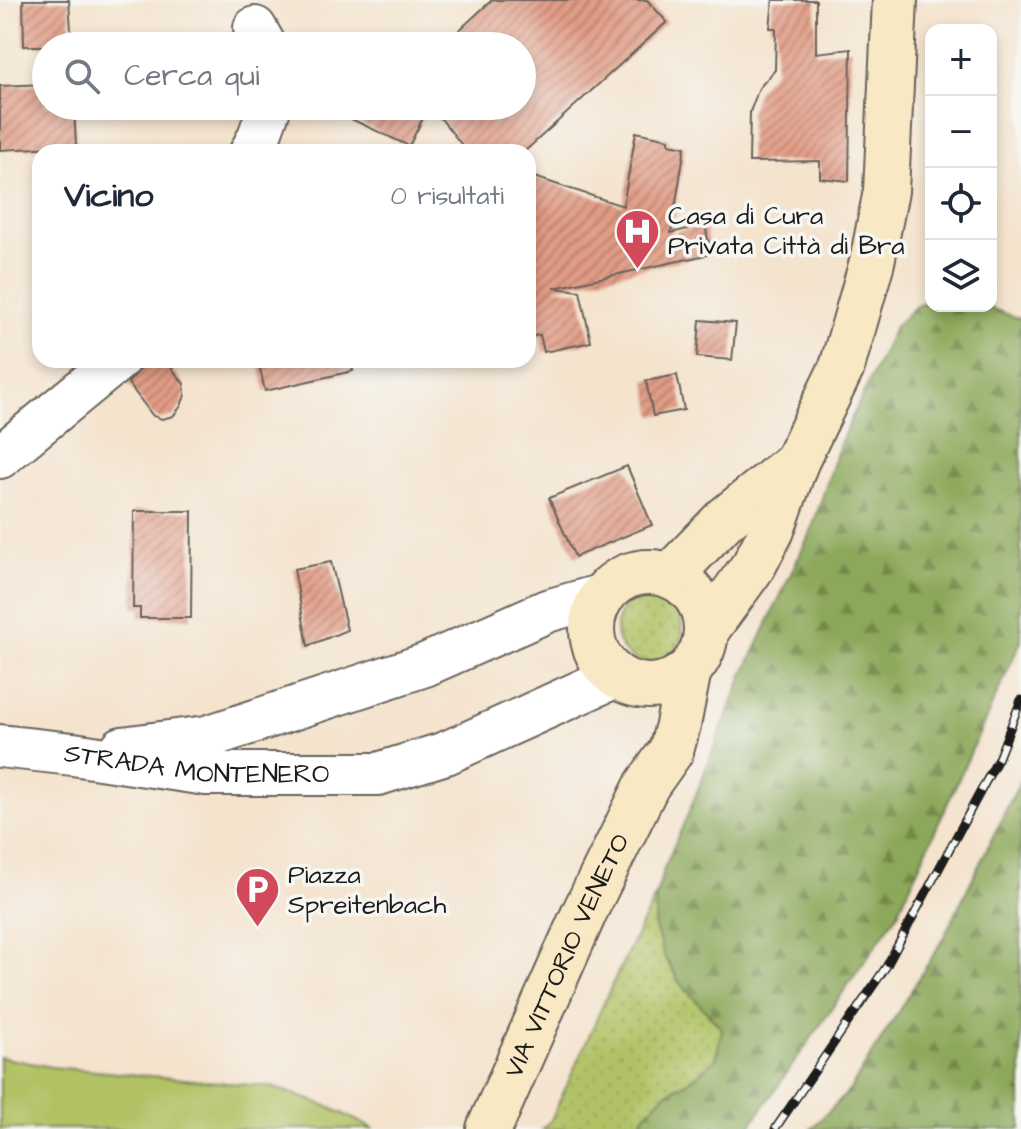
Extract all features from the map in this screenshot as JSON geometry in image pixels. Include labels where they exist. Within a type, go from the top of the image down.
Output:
[{"type":"main road","points":[[706,631],[754,565],[772,530],[796,462],[842,367],[872,262],[886,191],[895,0]]},
{"type":"main road","points":[[670,576],[725,519],[796,462]]},
{"type":"main road","points":[[652,572],[670,576],[685,585],[704,614],[704,646],[689,670],[663,685],[648,687],[624,680],[603,663],[594,647],[594,611],[603,595],[616,582],[634,574],[652,572]]},
{"type":"main road","name":"VIA VITTORIO VENETO","points":[[489,1129],[585,911],[647,785],[671,751],[689,670]]},
{"type":"main road","name":"VIA VITTORIO VENETO","points":[[624,680],[650,725],[653,760],[647,785]]},
{"type":"street","points":[[254,144],[264,120]]},
{"type":"street","points":[[0,457],[108,368]]},
{"type":"street","name":"STRADA MONTENERO","points":[[73,754],[207,737],[425,665],[547,611],[603,595]]},
{"type":"street","name":"STRADA MONTENERO","points":[[73,754],[206,774],[378,774],[446,753],[624,680]]},
{"type":"street","points":[[0,746],[73,754]]},
{"type":"green space","points":[[925,302],[925,312],[997,311],[1021,319],[1021,641],[898,913],[748,1129],[638,1129],[644,1116],[665,1094],[694,1078],[716,1059],[722,1029],[680,983],[665,958],[655,927],[656,895],[665,866],[744,673],[811,531],[841,441],[895,326],[916,306]]},
{"type":"green space","points":[[649,596],[662,599],[672,606],[679,616],[682,629],[679,642],[672,652],[662,659],[649,662],[636,659],[626,652],[619,642],[616,629],[619,616],[626,606],[636,599]]},
{"type":"green space","points":[[1021,779],[1021,1129],[811,1129],[849,1091],[942,941]]},
{"type":"green space","points":[[656,895],[655,927],[680,983],[722,1029],[716,1059],[694,1078],[665,1094],[644,1116],[638,1129],[542,1129],[551,1120]]},
{"type":"green space","points":[[0,1057],[51,1067],[273,1087],[327,1106],[374,1129],[0,1129]]},
{"type":"building","points":[[23,0],[69,0],[71,32],[32,32],[32,46],[24,46]]},
{"type":"building","points":[[492,0],[647,0],[667,22],[533,144],[461,144],[442,120],[536,120],[536,32],[457,32]]},
{"type":"building","points":[[773,0],[816,0],[816,53],[851,49],[849,181],[820,178],[820,161],[749,162],[750,112],[759,88],[775,70],[776,28],[770,28]]},
{"type":"building","points":[[32,85],[32,120],[75,120],[76,144],[32,144],[32,148],[0,150],[0,86]]},
{"type":"building","points":[[353,120],[422,120],[410,144]]},
{"type":"building","points":[[636,132],[669,139],[669,144],[685,147],[671,233],[705,225],[711,254],[554,288],[580,291],[591,342],[544,352],[540,335],[536,336],[536,178],[623,206]]},
{"type":"building","points":[[700,320],[736,323],[732,360],[697,357]]},
{"type":"building","points":[[171,368],[184,384],[185,395],[173,416],[162,419],[153,416],[128,383],[140,369]]},
{"type":"building","points":[[260,368],[353,368],[353,371],[265,391]]},
{"type":"building","points":[[677,375],[684,410],[653,416],[646,381]]},
{"type":"building","points":[[627,466],[652,525],[575,557],[549,498]]},
{"type":"building","points":[[134,511],[192,511],[191,618],[140,618],[140,608],[133,608]]},
{"type":"building","points":[[331,562],[347,630],[308,646],[294,569]]},
{"type":"railway","points":[[775,1129],[886,967],[998,759],[1021,700]]},
{"type":"place","name":"Casa di Cura Privata Città di Bra","points":[[637,270]]},
{"type":"place","name":"Piazza Spreitenbach","points":[[257,929]]}]
